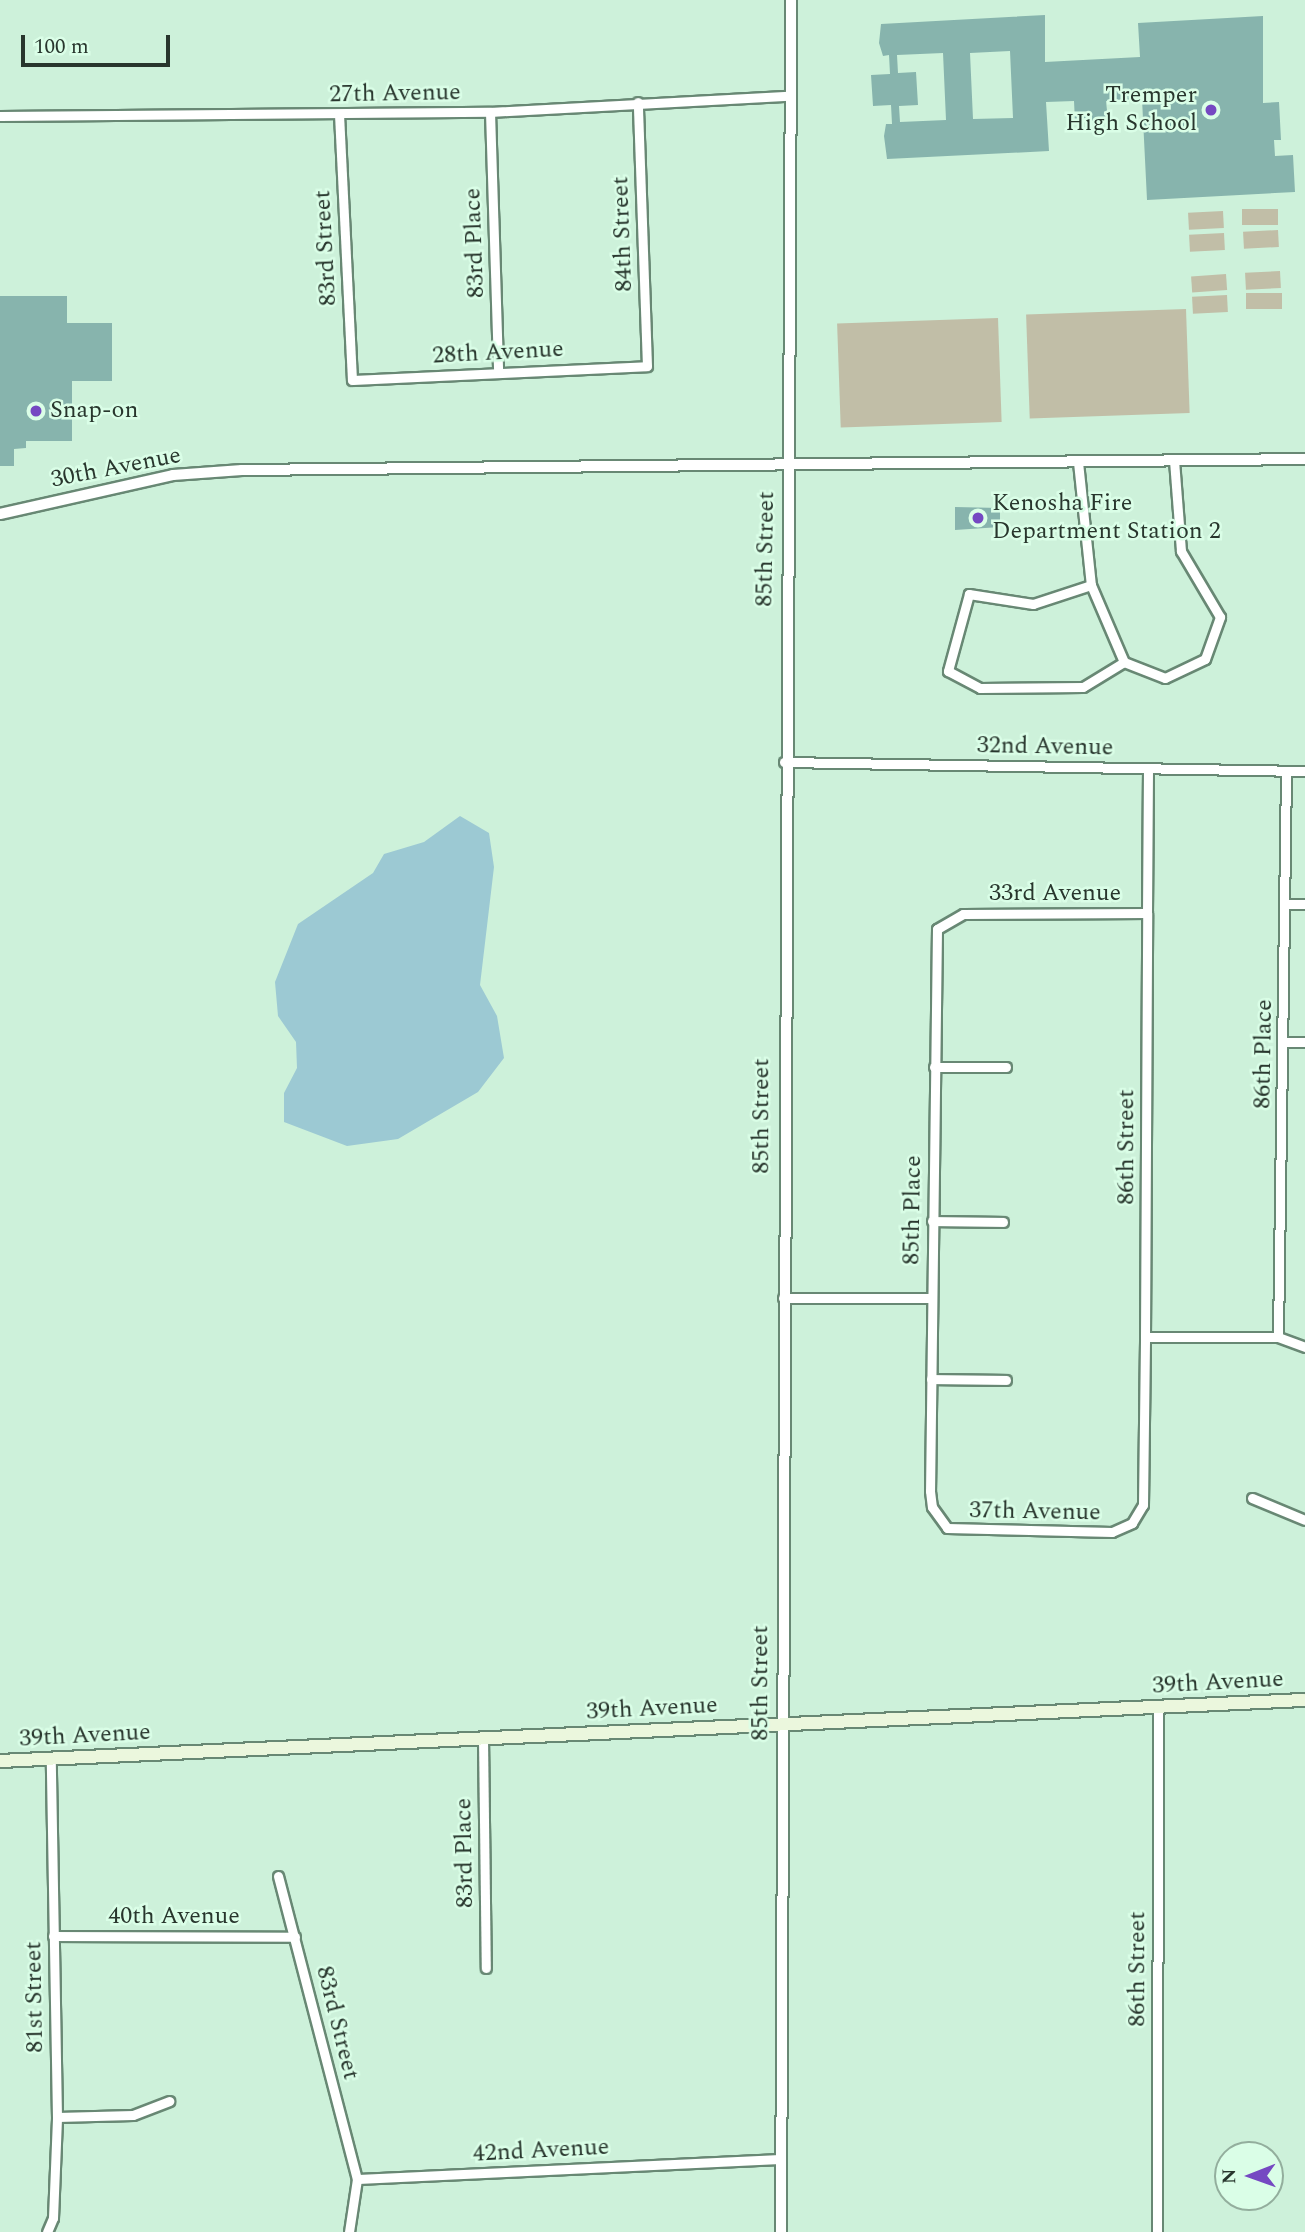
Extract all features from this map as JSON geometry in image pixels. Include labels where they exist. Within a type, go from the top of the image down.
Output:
[{"type":"main road","name":"39th Avenue","points":[[0,1761],[1305,1700]]},
{"type":"street","name":"85th Street","points":[[780,2232],[784,762],[791,0]]},
{"type":"street","name":"27th Avenue","points":[[0,116],[490,112],[789,96]]},
{"type":"street","name":"84th Street","points":[[638,102],[647,366]]},
{"type":"street","name":"83rd Place","points":[[490,112],[498,373]]},
{"type":"street","name":"83rd Street","points":[[339,114],[352,380]]},
{"type":"street","name":"28th Avenue","points":[[352,380],[647,366]]},
{"type":"street","name":"30th Avenue","points":[[0,514],[179,474],[242,470],[788,461],[1077,462],[1305,459]]},
{"type":"street","points":[[1077,462],[1091,585],[1124,662],[1165,678],[1205,659],[1220,617],[1181,551],[1174,460]]},
{"type":"street","points":[[1091,585],[1032,604],[969,594],[948,671],[980,688],[1083,687],[1124,662]]},
{"type":"street","name":"32nd Avenue","points":[[784,762],[1305,771]]},
{"type":"street","name":"86th Street","points":[[1132,1523],[1143,1505],[1148,768]]},
{"type":"street","name":"86th Place","points":[[1278,1337],[1285,1042],[1286,771]]},
{"type":"street","points":[[1284,904],[1305,904]]},
{"type":"street","name":"33rd Avenue","points":[[963,914],[1147,913]]},
{"type":"street","name":"85th Place","points":[[938,1521],[930,1491],[937,929],[963,914]]},
{"type":"street","points":[[1285,1042],[1305,1042]]},
{"type":"street","points":[[934,1067],[1006,1066]]},
{"type":"street","points":[[932,1221],[1003,1222]]},
{"type":"street","points":[[783,1298],[932,1298]]},
{"type":"street","points":[[1145,1337],[1278,1337],[1305,1347]]},
{"type":"street","points":[[931,1379],[1006,1380]]},
{"type":"street","points":[[1252,1498],[1305,1520]]},
{"type":"street","name":"37th Avenue","points":[[938,1521],[958,1530],[1112,1532],[1132,1523]]},
{"type":"street","name":"86th Street","points":[[1157,2232],[1158,1707]]},
{"type":"street","name":"83rd Place","points":[[483,1738],[485,1968]]},
{"type":"street","name":"81st Street","points":[[47,2232],[53,2218],[57,2117],[51,1759]]},
{"type":"street","name":"83rd Street","points":[[278,1876],[357,2179]]},
{"type":"street","name":"40th Avenue","points":[[53,1936],[295,1937]]},
{"type":"street","points":[[57,2117],[133,2115],[169,2101]]},
{"type":"street","name":"42nd Avenue","points":[[357,2179],[781,2159]]},
{"type":"street","points":[[349,2232],[357,2179]]},
{"type":"shaded area","points":[[1242,209],[1278,209],[1278,225],[1242,225]]},
{"type":"shaded area","points":[[1223,211],[1224,228],[1189,230],[1188,213]]},
{"type":"shaded area","points":[[1278,230],[1279,247],[1244,249],[1243,232]]},
{"type":"shaded area","points":[[1224,233],[1225,250],[1190,252],[1189,235]]},
{"type":"shaded area","points":[[1280,271],[1281,288],[1246,290],[1245,273]]},
{"type":"shaded area","points":[[1226,274],[1227,290],[1192,292],[1191,276]]},
{"type":"shaded area","points":[[1246,293],[1282,293],[1282,309],[1246,309]]},
{"type":"shaded area","points":[[1227,295],[1228,312],[1193,314],[1192,297]]},
{"type":"shaded area","points":[[1186,309],[1190,413],[1030,419],[1026,315]]},
{"type":"shaded area","points":[[998,318],[1002,422],[841,428],[837,324]]},
{"type":"water","points":[[460,816],[489,833],[494,867],[480,985],[497,1016],[504,1058],[478,1092],[398,1139],[347,1146],[284,1122],[284,1093],[297,1068],[296,1042],[278,1016],[275,982],[298,924],[373,873],[384,854],[424,842]]},
{"type":"building","name":"Tremper High School","points":[[1045,15],[1045,62],[1140,57],[1138,23],[1263,16],[1263,103],[1279,102],[1281,140],[1274,140],[1275,156],[1293,155],[1295,192],[1147,200],[1142,99],[1106,101],[1108,120],[1075,122],[1074,101],[1046,102],[1049,151],[887,159],[884,136],[886,124],[892,124],[891,105],[873,106],[871,75],[890,74],[889,55],[883,56],[879,43],[881,24]],"holes":[[[1010,51],[1013,118],[973,119],[970,53]],[[943,53],[946,120],[900,122],[899,106],[918,105],[916,72],[898,73],[897,55]]]},
{"type":"building","name":"Snap-on","points":[[0,296],[67,296],[67,323],[112,323],[112,381],[72,381],[72,441],[26,441],[26,448],[14,449],[14,466],[0,466]]},
{"type":"building","name":"Kenosha Fire Department Station 2","points":[[955,507],[1000,508],[1000,527],[955,530]]},
{"type":"place","name":"Tremper High School","points":[[1211,110]]},
{"type":"place","name":"Snap-on","points":[[36,411]]},
{"type":"place","name":"Kenosha Fire Department Station 2","points":[[978,518]]}]
